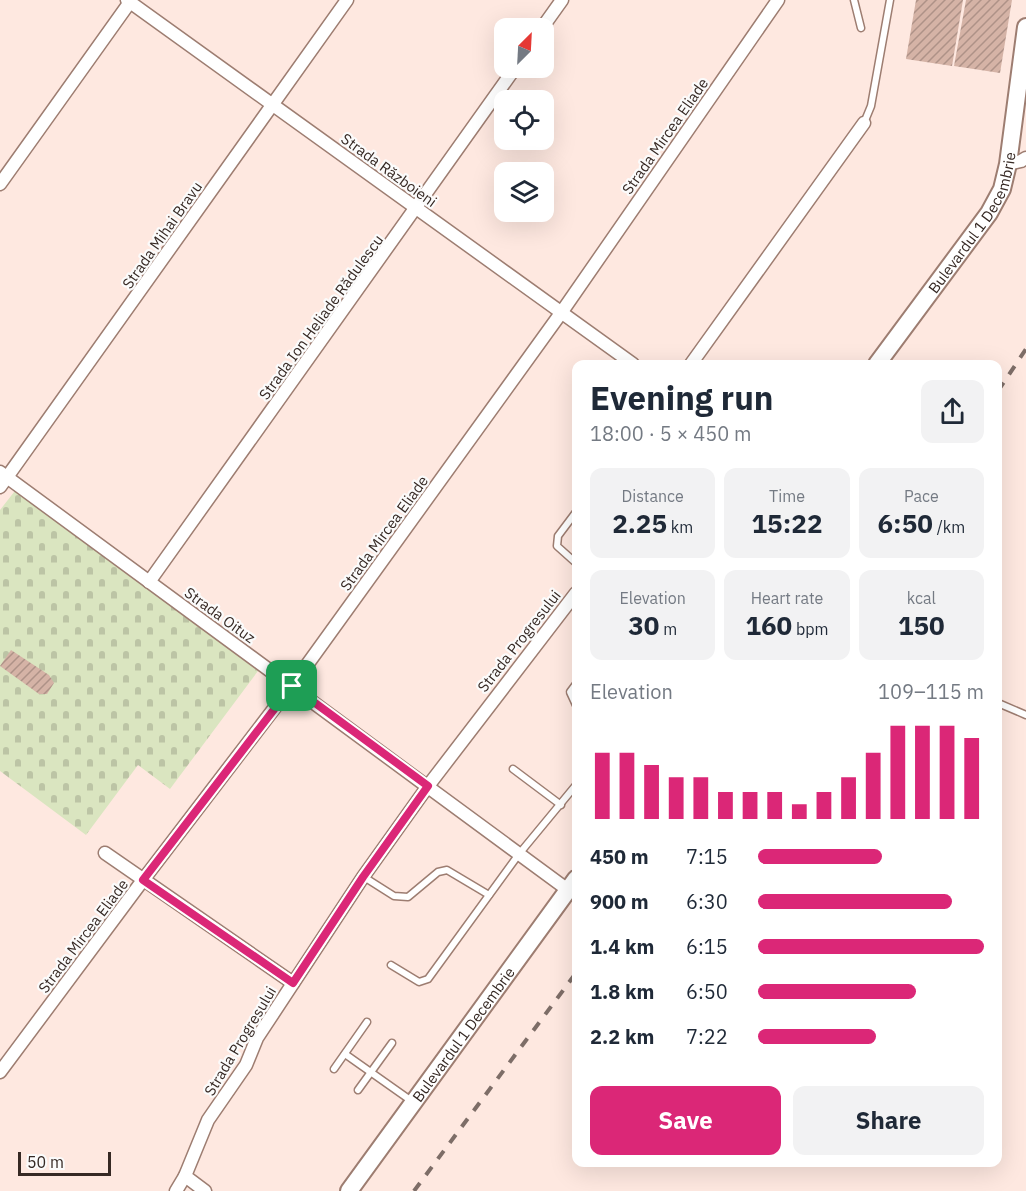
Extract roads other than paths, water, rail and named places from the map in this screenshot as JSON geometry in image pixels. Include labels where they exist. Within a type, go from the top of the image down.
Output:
[{"type":"street","name":"Strada Mihai Bravu","points":[[2,478],[347,0]]},
{"type":"street","points":[[549,18],[562,0]]},
{"type":"street","name":"Strada Mircea Eliade","points":[[0,1072],[292,686],[561,313],[778,0]]},
{"type":"street","name":"Strada Războieni","points":[[129,1],[627,360]]},
{"type":"street","points":[[0,184],[129,1]]},
{"type":"street","name":"Bulevardul 1 Decembrie","points":[[880,360],[989,213],[1002,189],[1008,164],[1026,27]]},
{"type":"street","name":"Strada Ion Heliade Rădulescu","points":[[149,582],[508,78]]},
{"type":"street","points":[[694,360],[864,123]]},
{"type":"street","points":[[1008,164],[1026,158]]},
{"type":"street","name":"Strada Oituz","points":[[2,478],[149,582],[519,854],[572,885]]},
{"type":"street","name":"Strada Progresului","points":[[176,1191],[185,1176],[208,1120],[246,1065],[257,1038],[363,877],[428,786],[572,598]]},
{"type":"street","points":[[105,853],[293,983]]},
{"type":"street","name":"Bulevardul 1 Decembrie","points":[[349,1191],[572,885]]},
{"type":"street","points":[[185,1176],[205,1191]]},
{"type":"lane","points":[[854,0],[861,28]]},
{"type":"lane","points":[[864,123],[871,106],[890,0]]},
{"type":"lane","points":[[572,517],[558,536],[557,546],[572,559]]},
{"type":"lane","points":[[1002,705],[1026,715]]},
{"type":"lane","points":[[513,770],[561,805]]},
{"type":"lane","points":[[391,965],[419,982],[428,979],[519,854],[572,790]]},
{"type":"lane","points":[[363,877],[394,896],[408,897],[438,872],[447,870],[489,895]]},
{"type":"lane","points":[[334,1069],[368,1022]]},
{"type":"lane","points":[[358,1090],[392,1043]]},
{"type":"lane","points":[[345,1054],[413,1102]]},
{"type":"railway","points":[[1002,385],[1026,349]]},
{"type":"railway","points":[[414,1191],[572,978]]}]
